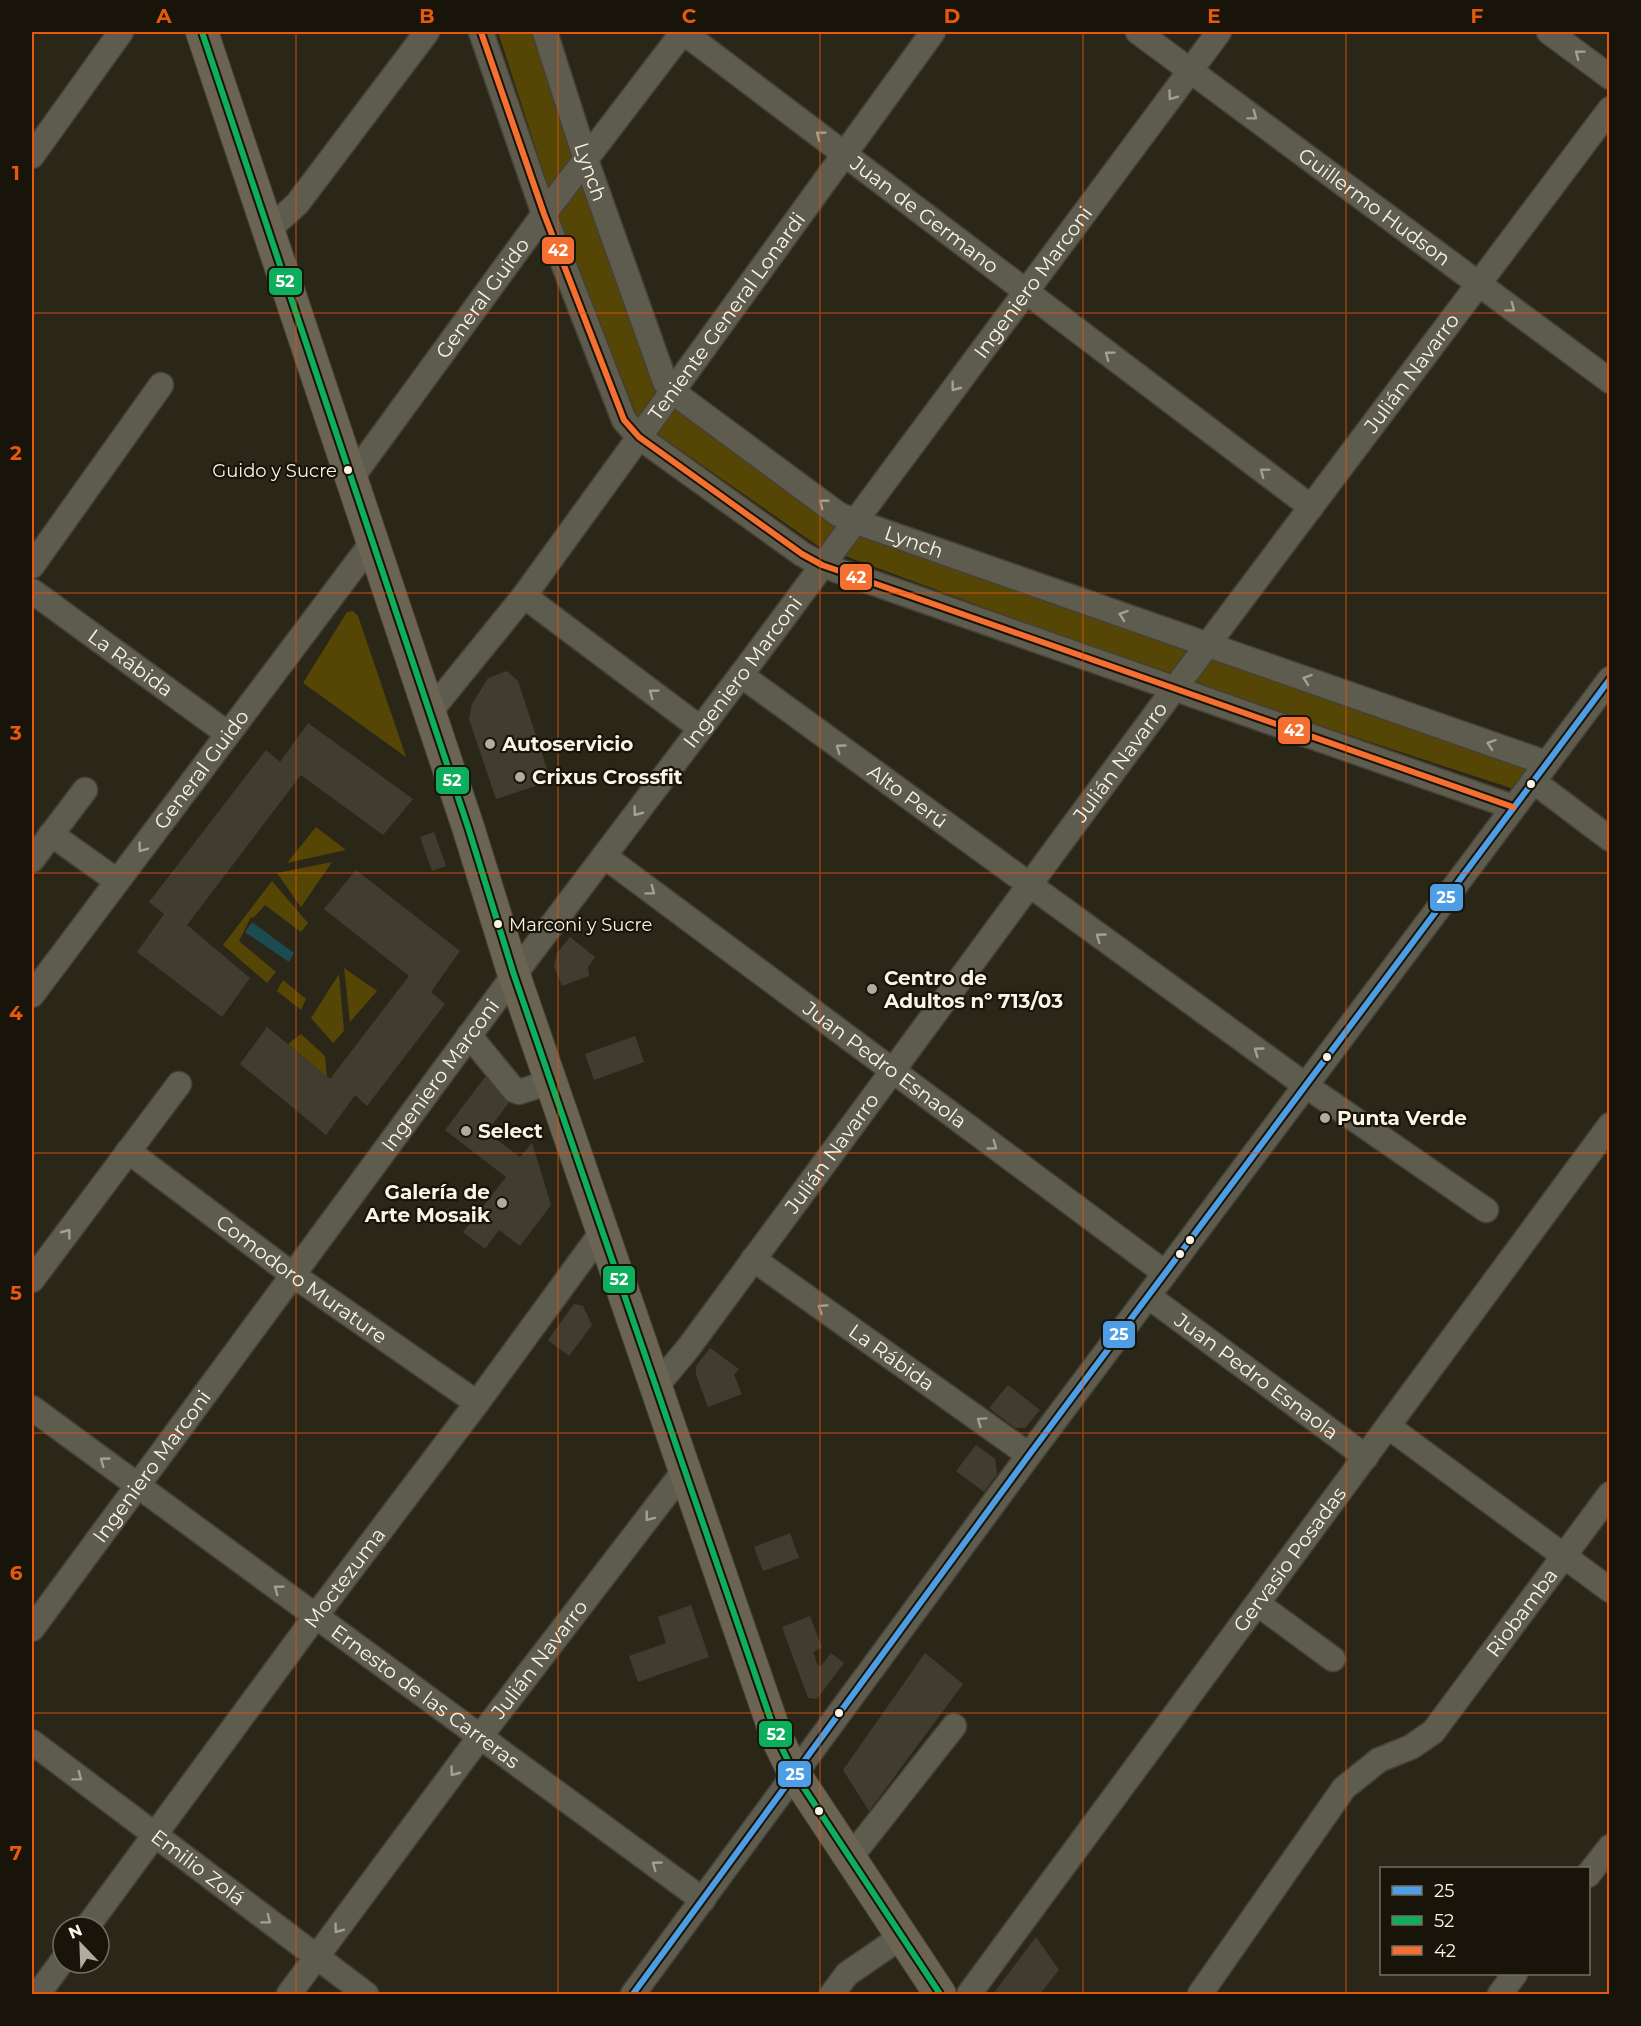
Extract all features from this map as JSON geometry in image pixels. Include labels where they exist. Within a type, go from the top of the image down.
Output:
[{"type":"main road","points":[[202,32],[550,1082],[771,1720],[794,1773],[940,1995]]},
{"type":"street","points":[[32,156],[121,32]]},
{"type":"street","points":[[268,230],[297,204],[427,32]]},
{"type":"street","points":[[481,32],[544,214],[618,408],[639,437],[802,554],[822,565],[1513,807]]},
{"type":"street","name":"Lynch","points":[[545,32],[586,160],[659,371],[673,392],[838,514],[1207,645],[1540,772],[1610,840]]},
{"type":"street","name":"General Guido","points":[[350,480],[544,214],[683,32]]},
{"type":"street","name":"Juan de Germano","points":[[683,32],[1311,507]]},
{"type":"street","name":"Teniente General Lonardi","points":[[429,713],[524,596],[843,153],[933,32]]},
{"type":"street","name":"Guillermo Hudson","points":[[1138,32],[1610,381]]},
{"type":"street","name":"Ingeniero Marconi","points":[[32,1629],[136,1484],[514,975],[741,675],[1219,32]]},
{"type":"street","points":[[1549,32],[1610,77]]},
{"type":"street","name":"Julián Navarro","points":[[655,1388],[1207,645],[1610,109]]},
{"type":"street","points":[[32,566],[161,385]]},
{"type":"street","name":"General Guido","points":[[32,995],[371,544]]},
{"type":"street","name":"La Rábida","points":[[32,591],[228,734]]},
{"type":"street","points":[[524,596],[700,728]]},
{"type":"street","name":"Alto Perú","points":[[741,675],[1305,1085],[1486,1210]]},
{"type":"street","points":[[633,1994],[1029,1455],[1610,679]]},
{"type":"street","points":[[32,860],[85,790]]},
{"type":"street","points":[[51,834],[117,881]]},
{"type":"street","name":"Juan Pedro Esnaola","points":[[604,856],[1165,1273]]},
{"type":"street","points":[[470,1035],[514,1090],[519,1092],[550,1082]]},
{"type":"street","points":[[32,1280],[179,1084]]},
{"type":"street","name":"Gervasio Posadas","points":[[969,1995],[1610,1125]]},
{"type":"street","name":"Comodoro Murature","points":[[128,1151],[293,1275],[477,1403]]},
{"type":"street","name":"Moctezuma","points":[[96,1915],[602,1232]]},
{"type":"street","name":"La Rábida","points":[[753,1259],[1029,1455]]},
{"type":"street","name":"Juan Pedro Esnaola","points":[[1148,1296],[1366,1457]]},
{"type":"street","name":"Ernesto de las Carreras","points":[[32,1408],[479,1738],[703,1900]]},
{"type":"street","points":[[1389,1426],[1610,1590]]},
{"type":"street","name":"Julián Navarro","points":[[289,1995],[479,1738],[684,1471]]},
{"type":"street","name":"Riobamba","points":[[1200,1995],[1344,1788],[1379,1760],[1411,1747],[1433,1732],[1610,1494]]},
{"type":"street","points":[[1258,1604],[1333,1659]]},
{"type":"street","points":[[850,1858],[954,1726]]},
{"type":"street","name":"Emilio Zolá","points":[[32,1742],[366,1995]]},
{"type":"street","points":[[1590,1872],[1610,1847]]},
{"type":"street","points":[[832,1995],[847,1974],[902,1937]]},
{"type":"street","points":[[38,1995],[52,1975]]},
{"type":"street","points":[[1500,1995],[1514,1975]]},
{"type":"shaded area","points":[[498,32],[536,32],[663,400],[839,521],[1534,765],[1514,789],[1177,679],[818,546],[639,421],[557,214]]},
{"type":"shaded area","points":[[353,611],[358,616],[406,757],[303,683],[347,612]]},
{"type":"shaded area","points":[[316,827],[346,850],[287,863]]},
{"type":"shaded area","points":[[332,862],[301,907],[277,873]]},
{"type":"shaded area","points":[[272,881],[308,923],[301,932],[265,905],[253,918],[251,917],[239,941],[276,972],[267,983],[223,945]]},
{"type":"shaded area","points":[[344,968],[377,991],[350,1022]]},
{"type":"shaded area","points":[[339,974],[344,1031],[333,1043],[311,1018]]},
{"type":"shaded area","points":[[283,980],[306,999],[301,1010],[277,991]]},
{"type":"shaded area","points":[[301,1034],[325,1056],[327,1077],[288,1044]]},
{"type":"water","points":[[252,922],[294,953],[289,962],[245,932]]},
{"type":"building","points":[[507,671],[518,681],[551,781],[496,799],[469,719],[472,704],[488,678]]},
{"type":"building","points":[[308,723],[413,799],[383,835],[301,775],[187,925],[250,978],[222,1017],[137,952],[164,914],[149,902],[266,750],[280,762]]},
{"type":"building","points":[[434,832],[446,866],[432,871],[420,837]]},
{"type":"building","points":[[356,870],[460,951],[431,992],[445,1004],[367,1106],[355,1095],[326,1135],[240,1064],[267,1027],[330,1079],[409,976],[324,909]]},
{"type":"building","points":[[570,937],[595,957],[588,967],[589,976],[562,986],[554,966],[557,953]]},
{"type":"building","points":[[635,1036],[644,1062],[594,1080],[585,1054]]},
{"type":"building","points":[[485,1077],[513,1097],[487,1132],[520,1157],[532,1143],[551,1205],[520,1246],[499,1230],[485,1249],[463,1232],[506,1177],[445,1130]]},
{"type":"building","points":[[574,1304],[583,1306],[592,1325],[569,1356],[548,1340]]},
{"type":"building","points":[[710,1348],[739,1369],[734,1375],[742,1394],[708,1407],[696,1375],[696,1366]]},
{"type":"building","points":[[1008,1385],[1040,1410],[1025,1428],[1015,1428],[989,1408]]},
{"type":"building","points":[[976,1445],[995,1459],[997,1474],[984,1492],[956,1471]]},
{"type":"building","points":[[790,1533],[799,1558],[763,1571],[754,1547]]},
{"type":"building","points":[[691,1605],[709,1657],[638,1682],[629,1656],[666,1643],[658,1617]]},
{"type":"building","points":[[810,1616],[822,1648],[813,1652],[818,1666],[821,1666],[831,1653],[844,1663],[817,1699],[808,1698],[782,1627]]},
{"type":"building","points":[[925,1653],[963,1684],[869,1811],[843,1770]]},
{"type":"building","points":[[1036,1937],[1059,1970],[1040,1994],[993,1994]]},
{"type":"transit line","name":"52","points":[[202,32],[468,827],[514,975],[777,1738],[794,1773],[940,1994]]},
{"type":"transit line","name":"42","points":[[481,32],[544,214],[624,420],[639,437],[802,554],[822,565],[1513,807]]},
{"type":"transit line","name":"25","points":[[633,1994],[1029,1455],[1610,679]]},
{"type":"place","name":"Guido y Sucre","points":[[348,470]]},
{"type":"place","name":"Autoservicio","points":[[490,744]]},
{"type":"place","name":"Crixus Crossfit","points":[[520,777]]},
{"type":"place","name":"Marconi y Sucre","points":[[498,924]]},
{"type":"place","name":"Centro de Adultos nº 713/03","points":[[872,989]]},
{"type":"place","name":"Punta Verde","points":[[1325,1118]]},
{"type":"place","name":"Select","points":[[466,1131]]},
{"type":"place","name":"Galería de Arte Mosaik","points":[[502,1203]]}]
